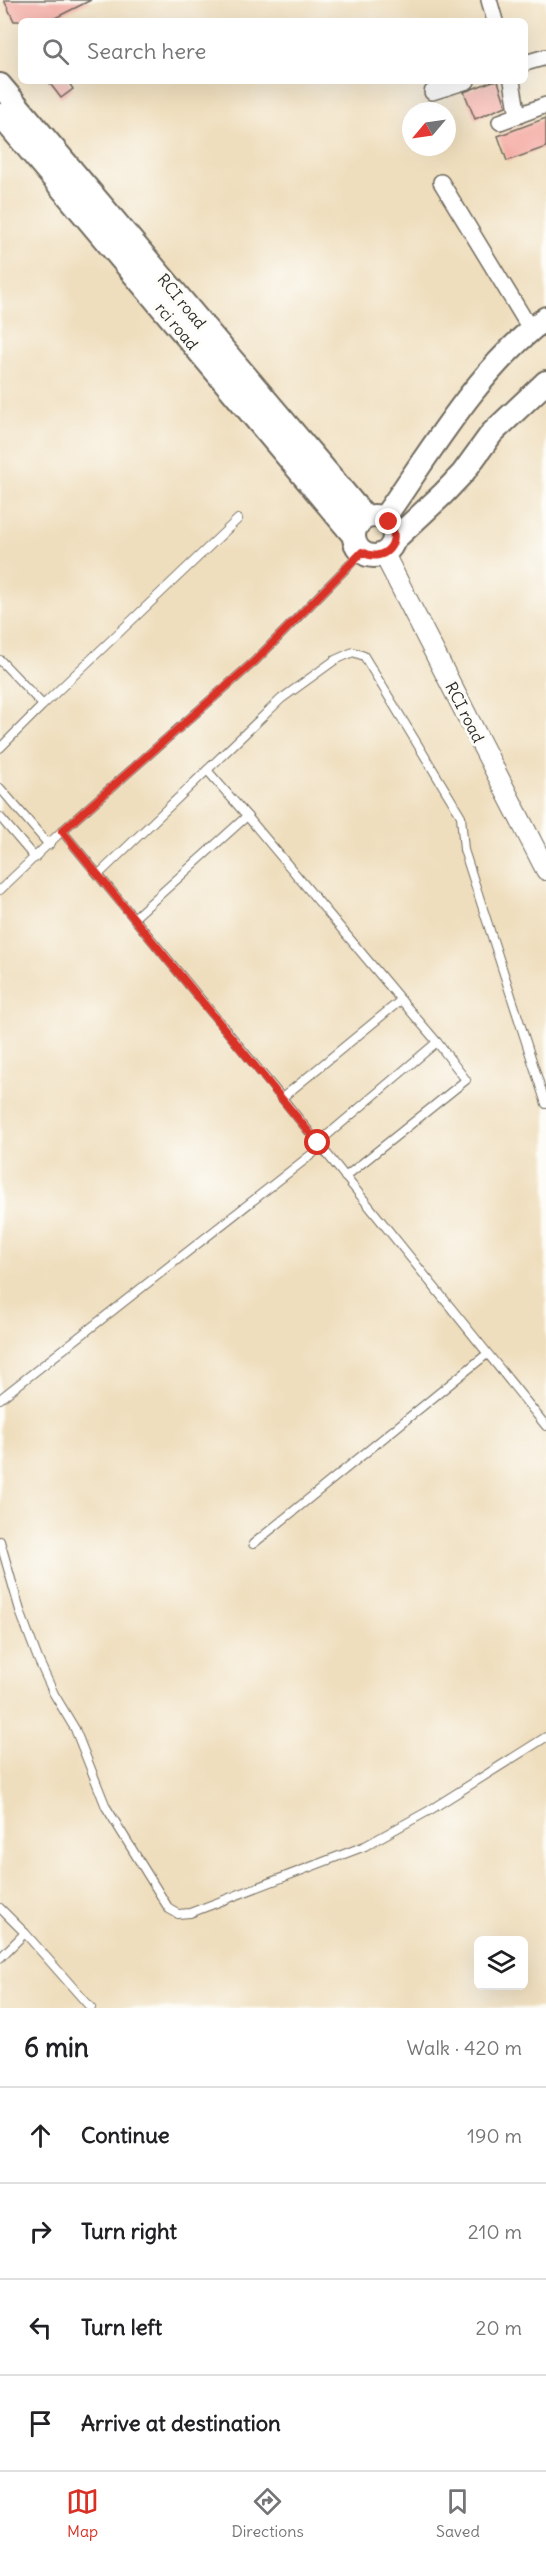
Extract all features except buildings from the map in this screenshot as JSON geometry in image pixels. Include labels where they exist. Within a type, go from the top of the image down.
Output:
[{"type":"main road","name":"RCI road","points":[[0,85],[374,536]]},
{"type":"main road","name":"rci road","points":[[0,115],[374,536]]},
{"type":"main road","points":[[374,536],[450,424],[489,373],[538,324]]},
{"type":"main road","points":[[374,536],[443,494],[463,473],[492,433],[546,382]]},
{"type":"street","points":[[489,0],[494,18]]},
{"type":"street","points":[[528,62],[546,57]]},
{"type":"street","points":[[432,92],[457,84]]},
{"type":"street","points":[[513,84],[518,116]]},
{"type":"street","points":[[500,123],[546,105]]},
{"type":"street","points":[[441,182],[538,324]]},
{"type":"street","name":"RCI road","points":[[374,536],[546,870]]},
{"type":"lane","points":[[0,748],[238,519]]},
{"type":"lane","points":[[0,890],[62,831],[255,661],[374,536]]},
{"type":"lane","points":[[99,874],[281,699],[335,660],[353,652],[364,656],[461,816],[464,850],[546,1104]]},
{"type":"lane","points":[[0,660],[43,705]]},
{"type":"lane","points":[[207,770],[465,1076],[464,1084],[345,1177]]},
{"type":"lane","points":[[0,788],[49,845]]},
{"type":"lane","points":[[134,918],[247,816]]},
{"type":"lane","points":[[0,817],[35,858]]},
{"type":"lane","points":[[62,831],[282,1098],[546,1426]]},
{"type":"lane","points":[[282,1098],[401,1000]]},
{"type":"lane","points":[[0,1398],[319,1145],[437,1042]]},
{"type":"lane","points":[[253,1544],[488,1354]]},
{"type":"lane","points":[[0,1541],[21,1614],[54,1694],[75,1729],[106,1807],[169,1909],[178,1914],[190,1913],[365,1846],[430,1810],[546,1737]]},
{"type":"lane","points":[[0,1908],[26,1933],[91,2008]]},
{"type":"lane","points":[[0,1958],[26,1933]]},
{"type":"route","points":[[318,1143],[62,831],[255,661],[362,552],[375,556],[387,552],[392,547],[395,534],[389,522]]}]
